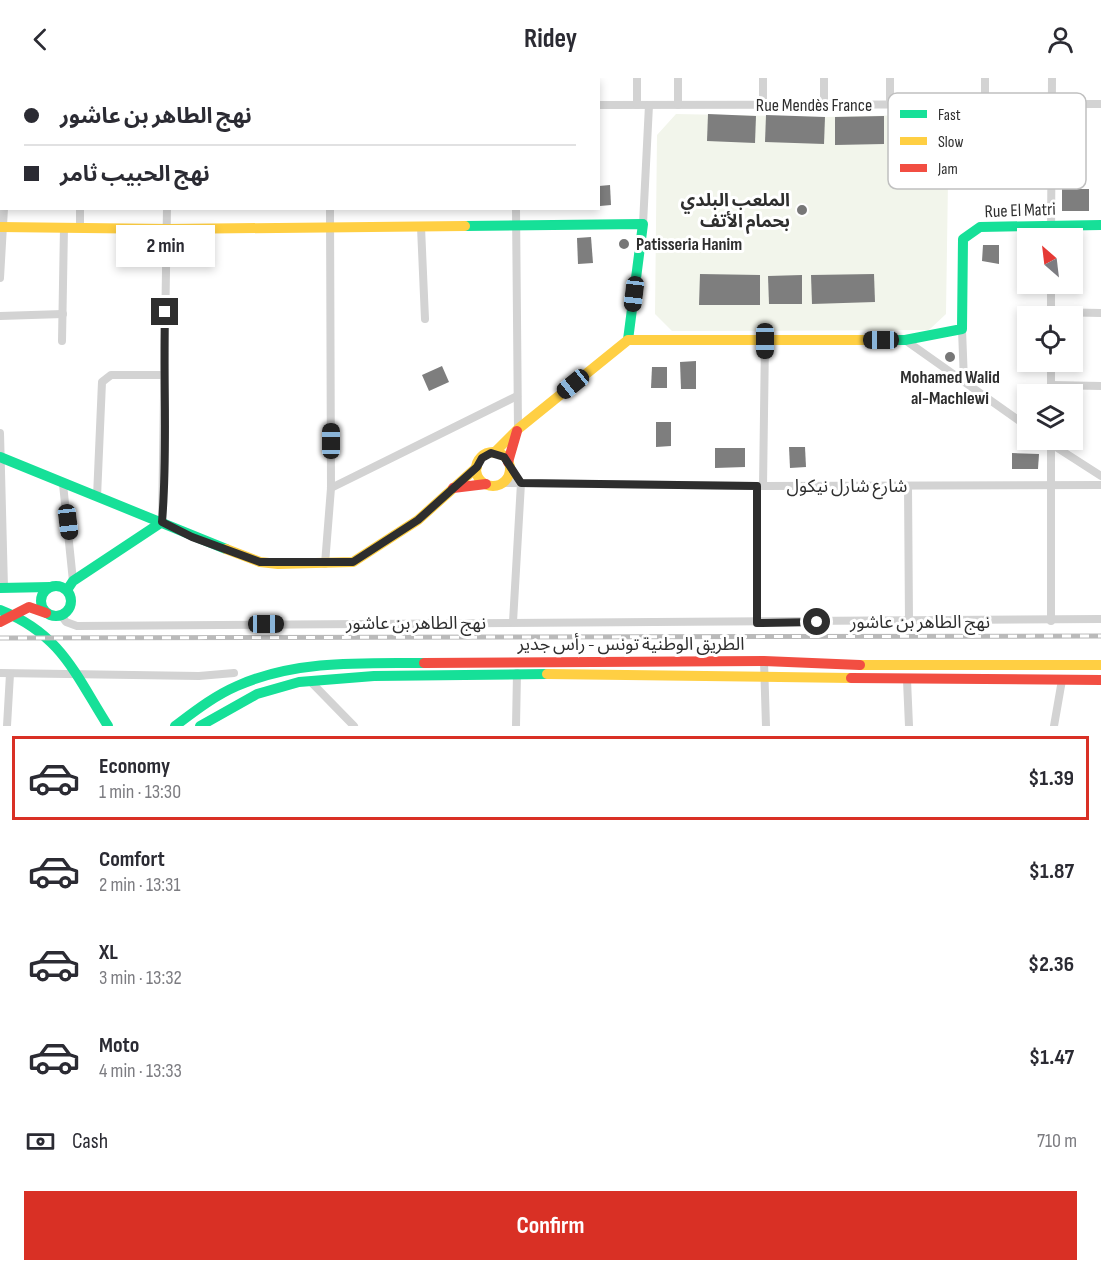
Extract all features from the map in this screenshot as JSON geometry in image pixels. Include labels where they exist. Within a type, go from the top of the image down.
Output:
[{"type":"main road","points":[[2,227],[80,226],[168,229],[643,224],[628,340]]},
{"type":"main road","name":"Rue El Matri","points":[[962,330],[963,239],[971,231],[980,227],[1101,225]]},
{"type":"main road","points":[[1,457],[63,484],[162,522],[192,537],[260,562],[325,564],[353,562],[418,520],[477,467],[484,455],[494,453],[518,429],[628,340],[905,340],[962,330]]},
{"type":"main road","points":[[452,488],[486,484],[496,486],[502,483],[507,478],[518,429]]},
{"type":"main road","points":[[494,453],[509,465]]},
{"type":"main road","points":[[477,467],[478,477],[486,484]]},
{"type":"main road","points":[[2,588],[70,586],[162,522]]},
{"type":"main road","points":[[50,586],[40,600],[45,611],[50,615]]},
{"type":"main road","points":[[0,622],[29,607],[50,615],[61,615],[70,607],[70,586]]},
{"type":"main road","points":[[0,610],[23,618],[42,629],[70,663],[108,726]]},
{"type":"main road","name":"الطريق الوطنية تونس - رأس جدير","points":[[175,726],[221,694],[253,679],[307,668],[385,662],[764,661],[896,666],[1101,665]]},
{"type":"main road","name":"الطريق الوطنية تونس - رأس جدير","points":[[200,726],[243,700],[275,687],[310,681],[517,673],[764,675],[908,680],[1101,680]]},
{"type":"street","points":[[637,78],[637,105]]},
{"type":"street","points":[[678,78],[678,105]]},
{"type":"street","points":[[763,78],[763,105]]},
{"type":"street","points":[[824,78],[824,105]]},
{"type":"street","name":"Rue Mendès France","points":[[600,105],[888,105]]},
{"type":"street","points":[[643,224],[649,105]]},
{"type":"street","points":[[1052,189],[1052,225]]},
{"type":"street","points":[[0,278],[4,210]]},
{"type":"street","points":[[80,210],[80,226]]},
{"type":"street","points":[[162,522],[165,456],[163,375],[167,210]]},
{"type":"street","points":[[325,564],[331,488],[330,210]]},
{"type":"street","points":[[516,210],[518,429]]},
{"type":"street","points":[[62,341],[64,227]]},
{"type":"street","points":[[421,227],[425,319]]},
{"type":"street","points":[[1083,313],[1101,313]]},
{"type":"street","points":[[0,316],[63,314]]},
{"type":"street","points":[[962,330],[964,382]]},
{"type":"street","points":[[905,340],[1017,419]]},
{"type":"street","points":[[757,623],[765,341]]},
{"type":"street","points":[[97,496],[102,382],[111,375],[163,375]]},
{"type":"street","points":[[1083,386],[1101,386]]},
{"type":"street","points":[[331,488],[517,396]]},
{"type":"street","points":[[0,433],[2,588]]},
{"type":"street","points":[[1049,450],[1051,621]]},
{"type":"street","points":[[1062,450],[1101,476]]},
{"type":"street","points":[[509,465],[521,483],[513,622]]},
{"type":"street","name":"شارع شارل نيكول","points":[[502,483],[760,486],[1101,485]]},
{"type":"street","points":[[63,484],[70,586]]},
{"type":"street","points":[[908,486],[909,621]]},
{"type":"street","name":"نهج الطاهر بن عاشور","points":[[61,615],[66,622],[77,626],[1101,620]]},
{"type":"street","points":[[764,661],[766,726]]},
{"type":"street","points":[[0,674],[199,676],[234,673]]},
{"type":"street","points":[[516,726],[517,673]]},
{"type":"street","points":[[8,726],[10,674]]},
{"type":"street","points":[[908,680],[909,726]]},
{"type":"street","points":[[310,681],[354,726]]},
{"type":"street","points":[[1054,726],[1062,681]]},
{"type":"shaded area","name":"الملعب البلدي بحمام الأتف","points":[[676,114],[825,117],[888,115],[888,189],[948,189],[946,314],[929,330],[672,331],[655,314],[657,135]]},
{"type":"building","points":[[708,114],[756,116],[755,143],[707,141]]},
{"type":"building","points":[[766,115],[825,117],[824,144],[765,142]]},
{"type":"building","points":[[884,116],[884,144],[835,145],[835,117]]},
{"type":"building","points":[[610,185],[611,205],[600,206],[600,186]]},
{"type":"building","points":[[1062,189],[1089,189],[1089,211],[1062,211]]},
{"type":"building","points":[[591,237],[593,263],[578,264],[577,238]]},
{"type":"building","points":[[983,245],[999,245],[999,264],[982,261]]},
{"type":"building","points":[[700,274],[760,275],[760,305],[699,305]]},
{"type":"building","points":[[874,274],[875,302],[812,304],[811,275]]},
{"type":"building","points":[[802,275],[802,304],[769,304],[768,276]]},
{"type":"building","points":[[696,361],[696,389],[681,389],[680,362]]},
{"type":"building","points":[[442,366],[449,382],[429,391],[422,375]]},
{"type":"building","points":[[652,367],[667,367],[667,388],[651,388]]},
{"type":"building","points":[[656,422],[671,422],[671,446],[656,447]]},
{"type":"building","points":[[789,447],[805,447],[806,467],[790,468]]},
{"type":"building","points":[[715,448],[745,448],[745,467],[715,468]]},
{"type":"building","points":[[1012,453],[1039,454],[1038,469],[1012,469]]},
{"type":"railway","points":[[0,638],[1101,636]]},
{"type":"traffic: fast","points":[[465,226],[643,224],[628,340]]},
{"type":"traffic: fast","points":[[890,340],[905,340],[962,329],[963,239],[980,227],[1101,225]]},
{"type":"traffic: fast","points":[[0,457],[226,549]]},
{"type":"traffic: fast","points":[[67,590],[73,581],[162,522]]},
{"type":"traffic: fast","points":[[56,586],[67,590],[71,601],[67,612],[56,616],[45,612],[41,601],[45,590],[56,586]]},
{"type":"traffic: fast","points":[[0,588],[50,587]]},
{"type":"traffic: fast","points":[[0,610],[38,631],[52,644],[75,673],[108,726]]},
{"type":"traffic: fast","points":[[175,726],[229,690],[282,671],[329,665],[424,663]]},
{"type":"traffic: fast","points":[[200,726],[257,694],[299,682],[374,676],[547,674]]},
{"type":"traffic: slow","points":[[0,227],[168,229],[465,226]]},
{"type":"traffic: slow","points":[[494,453],[518,429],[628,340],[890,340]]},
{"type":"traffic: slow","points":[[493,452],[505,457],[510,469],[505,481],[493,486],[481,481],[476,469],[481,457],[493,452]]},
{"type":"traffic: slow","points":[[226,549],[260,562],[278,564],[353,562],[418,520],[477,467]]},
{"type":"traffic: slow","points":[[860,665],[1101,665]]},
{"type":"traffic: slow","points":[[547,674],[851,678]]},
{"type":"traffic: jam","points":[[508,462],[517,431]]},
{"type":"traffic: jam","points":[[453,488],[486,484]]},
{"type":"traffic: jam","points":[[0,622],[29,607],[46,613]]},
{"type":"traffic: jam","points":[[424,663],[764,661],[860,665]]},
{"type":"traffic: jam","points":[[851,678],[1101,680]]},
{"type":"place","name":"الملعب البلدي بحمام الأتف","points":[[802,210]]},
{"type":"place","name":"Patisseria Hanim","points":[[624,244]]},
{"type":"place","name":"Mohamed Walid al-Machlewi","points":[[950,357]]},
{"type":"route","points":[[165,312],[163,375],[165,491],[162,522],[192,537],[260,562],[325,564],[353,562],[418,520],[477,467],[479,460],[491,453],[498,453],[504,457],[521,483],[757,486],[757,623],[817,622]]}]
